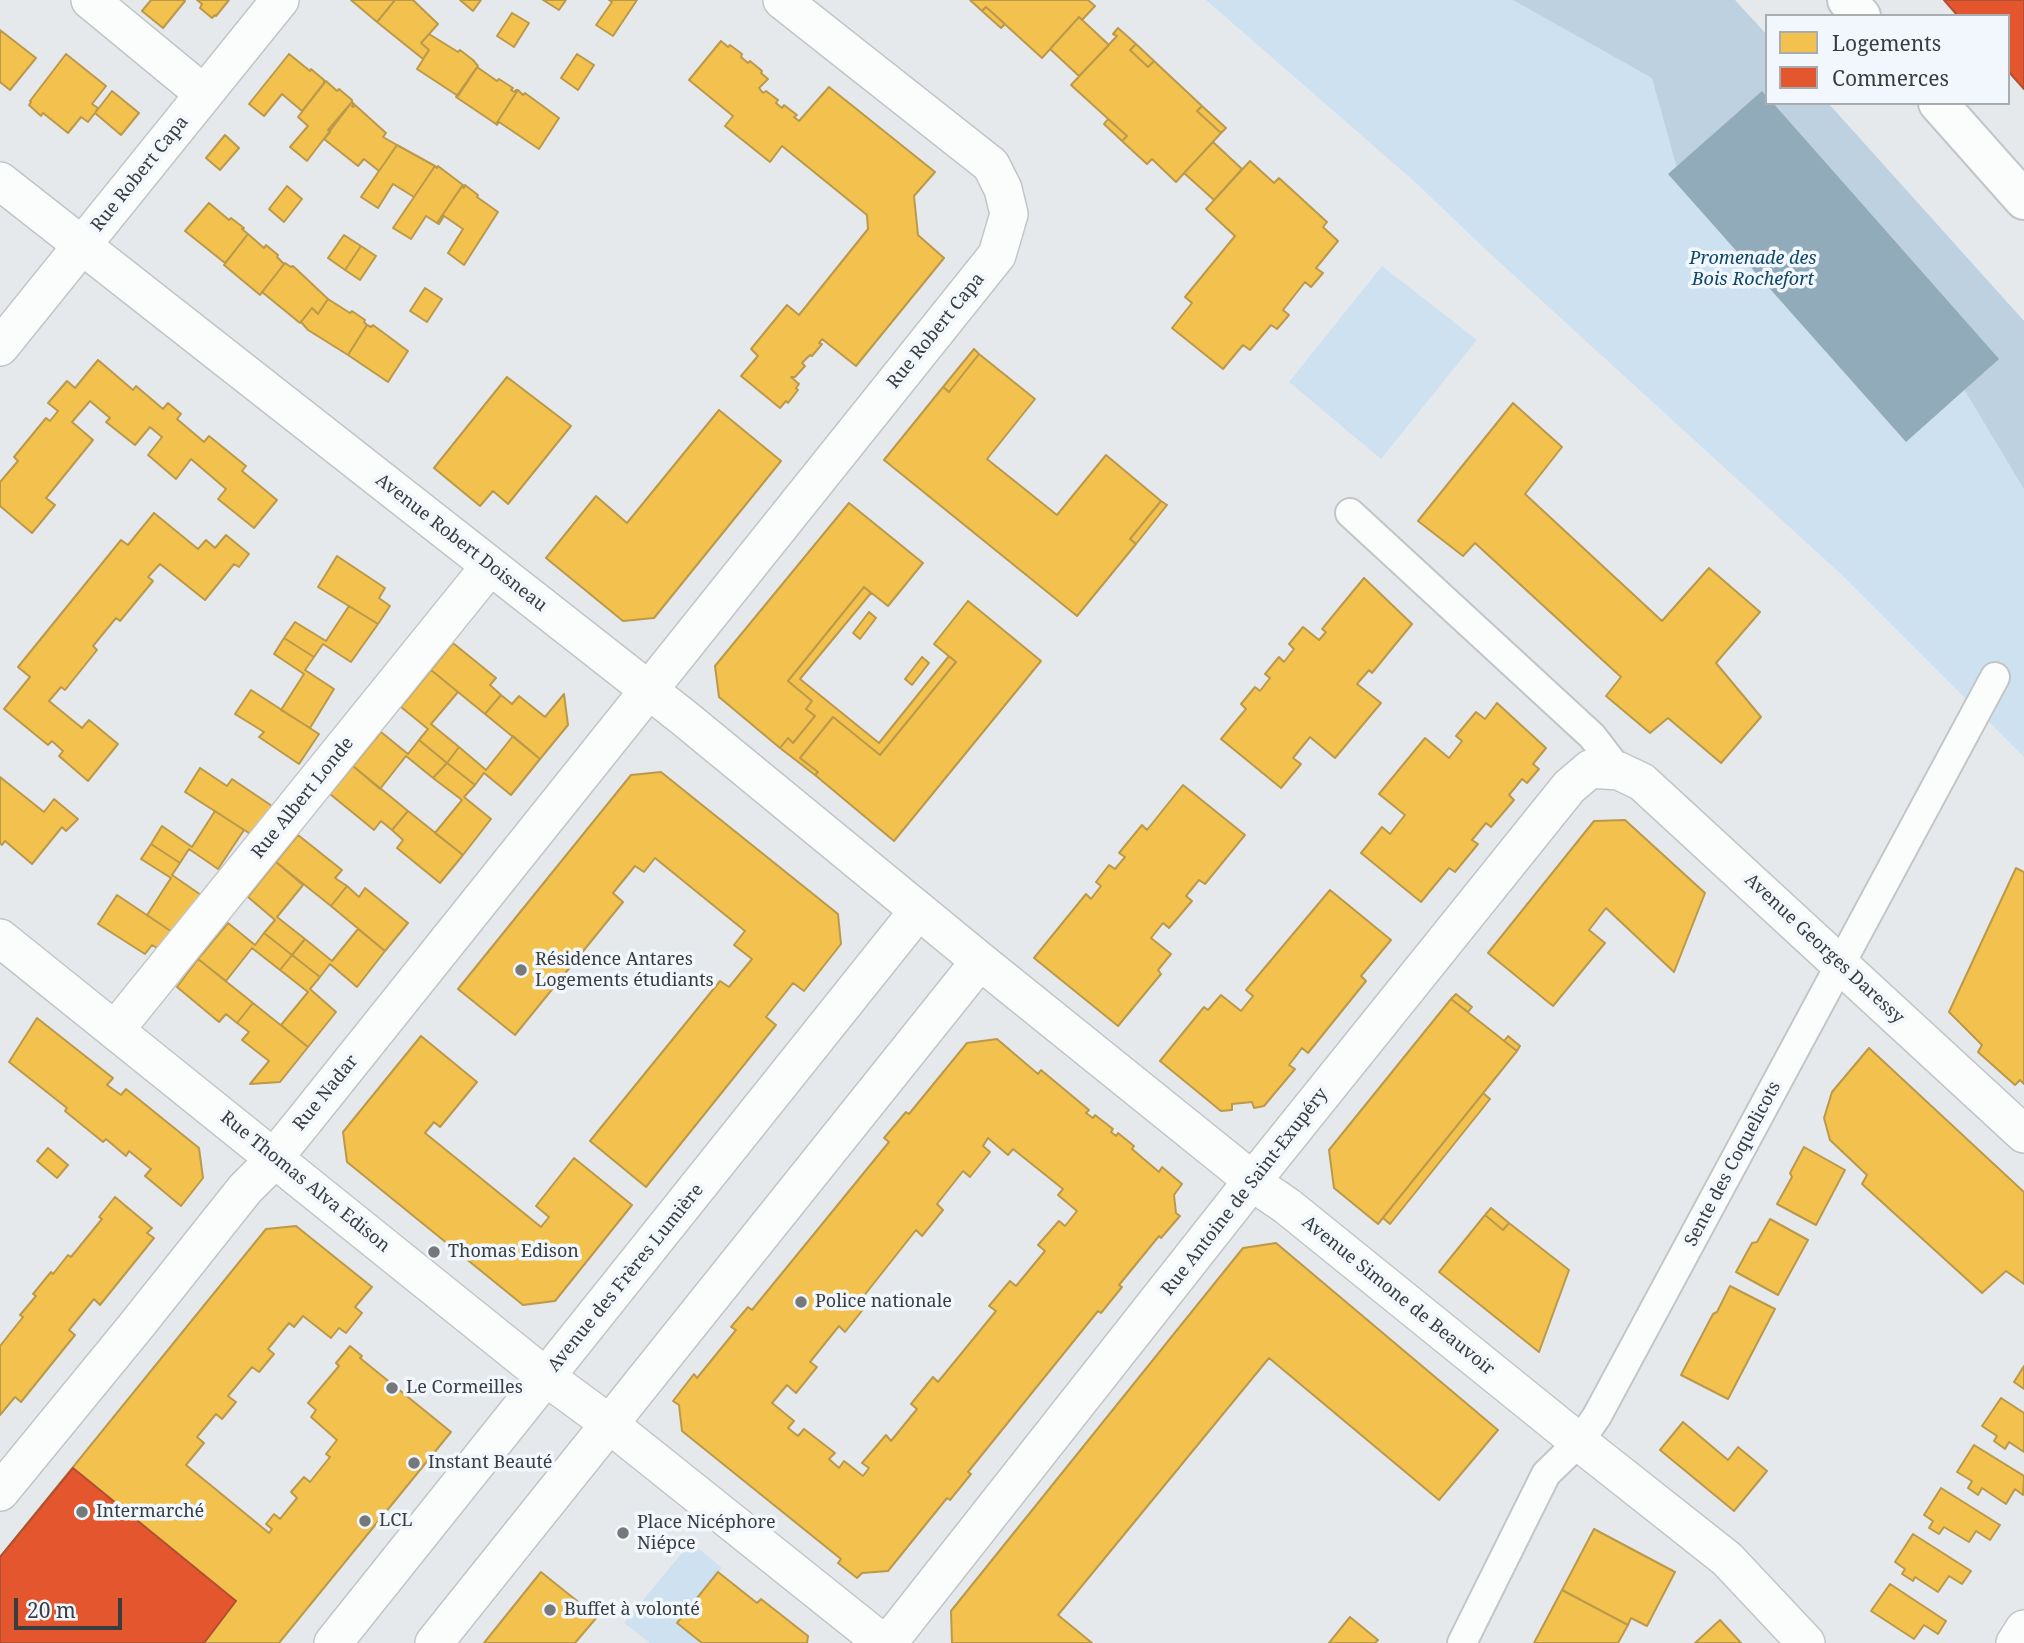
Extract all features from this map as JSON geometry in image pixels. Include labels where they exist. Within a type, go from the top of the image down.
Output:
[{"type":"street","points":[[90,0],[204,94]]},
{"type":"street","name":"Rue Robert Capa","points":[[0,347],[280,0]]},
{"type":"street","name":"Rue Robert Capa","points":[[650,691],[997,255],[1009,214],[1003,188],[991,165],[782,0]]},
{"type":"street","points":[[1847,0],[1859,14]]},
{"type":"street","points":[[1940,105],[2024,200]]},
{"type":"street","name":"Avenue Robert Doisneau","points":[[0,181],[650,691],[980,961]]},
{"type":"street","points":[[1350,513],[1592,736],[1619,771]]},
{"type":"street","name":"Rue Albert Londe","points":[[115,1030],[490,566]]},
{"type":"street","name":"Sente des Coquelicots","points":[[1462,1643],[1546,1474],[1578,1442],[1597,1416],[1995,677]]},
{"type":"street","name":"Rue Nadar","points":[[0,1492],[245,1189],[275,1157],[650,691]]},
{"type":"street","name":"Rue Antoine de Saint-Exupéry","points":[[888,1643],[1253,1180],[1569,786],[1590,769],[1619,771]]},
{"type":"street","name":"Avenue Georges Daressy","points":[[1619,771],[1642,782],[2024,1134]]},
{"type":"street","name":"Avenue des Frères Lumière","points":[[333,1643],[918,911]]},
{"type":"street","name":"Rue Thomas Alva Edison","points":[[0,938],[883,1643]]},
{"type":"street","points":[[434,1643],[980,961]]},
{"type":"street","name":"Avenue Simone de Beauvoir","points":[[980,961],[1727,1559],[1806,1643]]},
{"type":"street","points":[[2015,1643],[2024,1629]]},
{"type":"green space","name":"Promenade des Bois Rochefort","points":[[1206,0],[1735,0],[1765,33],[1765,105],[1830,105],[2024,321],[2024,757],[1843,576],[1415,182]]},
{"type":"green space","points":[[1382,266],[1477,340],[1381,459],[1289,382]]},
{"type":"green space","points":[[691,1542],[722,1568],[677,1623],[702,1643],[650,1643],[624,1623]]},
{"type":"shaded area","points":[[1513,0],[1735,0],[1765,33],[1765,105],[1830,105],[2024,321],[2024,489],[1895,274],[1680,179],[1652,78]]},
{"type":"shaded area","points":[[1762,91],[1765,95],[1765,105],[1775,105],[1999,359],[1906,442],[1668,174]]},
{"type":"building: Logements","points":[[151,0],[185,1],[163,28],[142,11]]},
{"type":"building: Logements","points":[[197,0],[229,0],[212,18],[200,8],[202,4]]},
{"type":"building: Logements","points":[[351,0],[395,0],[377,22]]},
{"type":"building: Logements","points":[[395,0],[413,0],[438,24],[421,43],[429,50],[423,59],[377,22]]},
{"type":"building: Logements","points":[[460,0],[481,0],[473,11]]},
{"type":"building: Logements","points":[[543,0],[566,0],[559,10]]},
{"type":"building: Logements","points":[[609,0],[637,0],[613,36],[596,25],[612,2]]},
{"type":"building: Logements","points":[[970,0],[1088,0],[1095,6],[1082,20],[1079,17],[1042,58],[986,7],[982,11]]},
{"type":"building: Logements","points":[[986,7],[1005,24],[1001,28],[982,11]]},
{"type":"building: Logements","points":[[512,13],[529,23],[514,47],[497,36]]},
{"type":"building: Logements","points":[[1079,17],[1109,45],[1079,76],[1050,49]]},
{"type":"building: Logements","points":[[1118,28],[1136,44],[1130,50],[1148,67],[1154,61],[1202,106],[1197,111],[1221,133],[1176,182],[1152,159],[1147,164],[1122,141],[1127,136],[1071,85],[1117,36],[1113,34]]},
{"type":"building: Logements","points":[[0,30],[36,58],[10,90],[0,82]]},
{"type":"building: Logements","points":[[429,34],[458,52],[460,50],[478,66],[458,96],[417,69],[429,50],[421,43]]},
{"type":"building: Logements","points":[[721,41],[762,71],[768,79],[759,88],[778,100],[776,103],[782,108],[784,105],[797,115],[794,117],[799,121],[829,87],[935,172],[914,196],[918,235],[944,258],[856,366],[822,339],[819,343],[822,344],[812,356],[802,363],[805,366],[795,377],[791,377],[799,384],[796,388],[798,390],[788,403],[786,401],[780,408],[741,376],[758,356],[751,349],[787,305],[799,315],[868,229],[867,215],[782,146],[770,162],[725,126],[733,116],[689,80]]},
{"type":"building: Logements","points":[[1136,44],[1154,61],[1148,67],[1130,50]]},
{"type":"building: Logements","points":[[66,54],[106,86],[92,104],[98,108],[88,122],[81,117],[68,133],[29,105]]},
{"type":"building: Logements","points":[[289,54],[310,71],[311,69],[324,83],[302,111],[282,94],[264,116],[249,104]]},
{"type":"building: Logements","points":[[577,54],[594,65],[578,90],[561,78]]},
{"type":"building: Logements","points":[[477,67],[513,88],[511,90],[514,92],[518,90],[496,124],[456,97]]},
{"type":"building: Logements","points":[[326,81],[352,102],[307,161],[290,147],[308,126],[298,117]]},
{"type":"building: Logements","points":[[518,90],[559,118],[539,149],[499,122],[496,124]]},
{"type":"building: Logements","points":[[112,91],[139,113],[121,135],[95,113]]},
{"type":"building: Logements","points":[[352,102],[353,107],[355,105],[386,133],[383,137],[397,145],[379,171],[364,159],[358,166],[324,139],[330,132],[328,130]]},
{"type":"building: Logements","points":[[1202,106],[1226,128],[1221,133],[1197,111]]},
{"type":"building: Logements","points":[[1108,119],[1127,136],[1122,141],[1104,124]]},
{"type":"building: Logements","points":[[225,135],[239,148],[220,170],[206,158]]},
{"type":"building: Logements","points":[[1213,142],[1242,169],[1214,200],[1184,173]]},
{"type":"building: Logements","points":[[397,145],[435,166],[414,197],[393,184],[378,208],[361,197]]},
{"type":"building: Logements","points":[[1250,161],[1274,183],[1279,178],[1327,222],[1323,227],[1338,241],[1316,268],[1323,273],[1311,287],[1305,282],[1283,310],[1289,315],[1277,329],[1271,325],[1250,350],[1243,345],[1223,369],[1172,328],[1192,303],[1185,297],[1235,236],[1206,209]]},
{"type":"building: Logements","points":[[435,166],[463,185],[437,223],[426,216],[411,239],[393,228]]},
{"type":"building: Logements","points":[[465,185],[498,212],[464,265],[448,253],[463,229],[444,216],[439,224],[437,223]]},
{"type":"building: Logements","points":[[287,186],[302,199],[284,222],[269,209]]},
{"type":"building: Logements","points":[[209,203],[229,220],[231,218],[244,228],[242,229],[248,234],[225,263],[185,231]]},
{"type":"building: Logements","points":[[248,234],[264,248],[266,245],[278,255],[284,264],[260,295],[224,265]]},
{"type":"building: Logements","points":[[344,235],[361,246],[345,270],[328,258]]},
{"type":"building: Logements","points":[[361,246],[376,256],[360,280],[345,270]]},
{"type":"building: Logements","points":[[285,263],[293,266],[328,299],[318,314],[312,308],[300,323],[262,292]]},
{"type":"building: Logements","points":[[425,288],[442,299],[427,322],[410,311]]},
{"type":"building: Logements","points":[[328,299],[350,313],[352,311],[365,320],[367,325],[348,355],[308,330],[301,322],[312,308],[318,314]]},
{"type":"building: Logements","points":[[367,325],[373,325],[408,351],[388,382],[348,355]]},
{"type":"building: Logements","points":[[974,349],[979,354],[949,392],[943,387]]},
{"type":"building: Logements","points":[[979,354],[1035,399],[987,459],[1057,515],[1106,455],[1161,501],[1130,539],[1136,544],[1077,616],[884,460],[943,387],[949,392]]},
{"type":"building: Logements","points":[[98,360],[133,390],[136,386],[163,409],[168,403],[181,414],[177,419],[204,442],[209,436],[246,466],[242,471],[277,500],[254,528],[218,499],[226,489],[191,459],[176,479],[148,455],[162,437],[150,427],[135,445],[106,422],[110,418],[90,401],[72,422],[93,440],[46,498],[55,505],[32,533],[0,506],[0,482],[18,461],[14,457],[46,418],[50,421],[58,411],[48,403],[67,381],[75,388]]},
{"type":"building: Logements","points":[[507,377],[571,426],[508,504],[493,491],[480,506],[434,468]]},
{"type":"building: Logements","points":[[1513,403],[1562,447],[1525,494],[1662,621],[1709,568],[1760,612],[1716,663],[1761,717],[1721,763],[1668,718],[1650,733],[1606,696],[1621,677],[1475,543],[1463,556],[1418,521]]},
{"type":"building: Logements","points":[[719,410],[781,461],[654,618],[623,621],[546,558],[596,496],[627,523]]},
{"type":"building: Logements","points":[[1161,501],[1167,505],[1136,544],[1130,539]]},
{"type":"building: Logements","points":[[849,503],[923,563],[888,606],[864,587],[788,681],[812,701],[806,709],[815,716],[793,743],[788,738],[780,748],[719,697],[715,666]]},
{"type":"building: Logements","points":[[154,513],[198,549],[206,540],[215,548],[226,535],[249,554],[239,567],[234,564],[205,600],[160,564],[148,577],[153,581],[120,621],[116,618],[93,646],[97,650],[65,690],[61,687],[49,701],[82,728],[89,720],[118,744],[88,781],[59,756],[63,751],[52,741],[48,745],[4,709],[30,677],[18,667],[121,540],[128,545]]},
{"type":"building: Logements","points":[[337,556],[385,588],[379,598],[390,606],[378,624],[318,587]]},
{"type":"building: Logements","points":[[1364,578],[1412,624],[1372,673],[1369,670],[1357,684],[1381,703],[1335,758],[1310,737],[1293,758],[1301,764],[1281,788],[1221,739],[1246,709],[1241,704],[1255,687],[1260,691],[1270,678],[1265,674],[1279,657],[1284,662],[1294,649],[1289,644],[1303,627],[1319,640],[1326,632],[1322,629]]},
{"type":"building: Logements","points":[[864,587],[871,593],[800,679],[879,743],[949,656],[956,662],[880,755],[833,717],[800,758],[818,772],[815,775],[780,748],[788,738],[793,743],[815,716],[806,709],[812,701],[788,681]]},
{"type":"building: Logements","points":[[968,601],[1041,661],[894,841],[815,775],[818,772],[800,758],[833,717],[880,755],[956,662],[934,644]]},
{"type":"building: Logements","points":[[349,606],[378,624],[351,662],[323,644],[314,657],[284,638],[295,622],[326,641]]},
{"type":"building: Logements","points":[[869,612],[876,618],[860,639],[853,633]]},
{"type":"building: Logements","points":[[284,638],[314,657],[305,670],[334,689],[310,728],[281,710],[304,674],[274,654]]},
{"type":"building: Logements","points":[[453,643],[496,678],[490,685],[501,695],[485,714],[431,670]]},
{"type":"building: Logements","points":[[922,657],[929,663],[912,685],[905,679]]},
{"type":"building: Logements","points":[[431,670],[458,692],[431,724],[459,747],[447,763],[419,740],[428,729],[401,707]]},
{"type":"building: Logements","points":[[251,690],[319,734],[299,764],[259,737],[264,732],[235,714]]},
{"type":"building: Logements","points":[[564,694],[568,725],[540,759],[485,714],[501,695],[512,704],[519,696],[545,717]]},
{"type":"building: Logements","points":[[1497,703],[1546,748],[1533,764],[1539,769],[1527,783],[1522,779],[1509,795],[1514,800],[1491,827],[1486,823],[1472,840],[1478,844],[1455,872],[1449,868],[1421,902],[1361,853],[1382,827],[1390,834],[1405,815],[1379,794],[1425,738],[1449,758],[1462,741],[1456,736],[1476,712],[1485,719]]},
{"type":"building: Logements","points":[[381,732],[408,754],[419,740],[447,763],[433,778],[406,756],[380,789],[353,766]]},
{"type":"building: Logements","points":[[513,736],[540,759],[511,795],[484,773],[475,785],[447,763],[459,747],[486,770]]},
{"type":"building: Logements","points":[[447,763],[475,785],[464,797],[491,819],[463,855],[435,833],[462,800],[433,778]]},
{"type":"building: Logements","points":[[353,766],[408,811],[392,830],[381,821],[374,830],[330,794]]},
{"type":"building: Logements","points":[[200,768],[227,786],[232,779],[272,806],[252,835],[185,792]]},
{"type":"building: Logements","name":"Résidence Antares Logements étudiants","points":[[661,772],[838,914],[841,944],[804,991],[793,983],[766,1017],[776,1025],[646,1187],[590,1141],[720,981],[729,987],[752,959],[734,945],[745,931],[655,858],[644,872],[635,866],[613,893],[623,902],[515,1035],[458,989],[631,775]]},
{"type":"building: Logements","points":[[0,777],[44,812],[54,799],[78,819],[66,831],[62,827],[32,864],[5,841],[2,845],[0,843]]},
{"type":"building: Logements","points":[[1183,785],[1245,835],[1205,884],[1199,880],[1186,896],[1192,901],[1169,928],[1163,923],[1151,938],[1171,954],[1158,970],[1161,974],[1118,1026],[1034,958],[1086,894],[1091,899],[1101,886],[1096,882],[1109,865],[1115,869],[1125,857],[1119,853],[1142,825],[1147,830]]},
{"type":"building: Logements","points":[[215,811],[244,830],[218,869],[189,849],[180,863],[151,844],[162,826],[192,847]]},
{"type":"building: Logements","points":[[408,811],[463,855],[440,883],[397,848],[403,840],[392,830]]},
{"type":"building: Logements","points":[[1625,820],[1705,893],[1674,972],[1606,908],[1589,930],[1605,943],[1553,1006],[1488,953],[1594,821]]},
{"type":"building: Logements","points":[[298,835],[342,870],[335,878],[347,886],[331,906],[276,862]]},
{"type":"building: Logements","points":[[151,844],[180,863],[172,875],[201,895],[175,934],[147,915],[171,878],[141,859]]},
{"type":"building: Logements","points":[[276,862],[303,885],[277,917],[305,939],[292,955],[264,933],[275,920],[248,897]]},
{"type":"building: Logements","points":[[2016,868],[2024,872],[2024,1084],[2020,1080],[2015,1085],[1978,1052],[1982,1045],[1949,1012]]},
{"type":"building: Logements","points":[[347,886],[359,897],[365,888],[408,923],[385,951],[331,906]]},
{"type":"building: Logements","points":[[1330,890],[1391,940],[1361,976],[1366,981],[1308,1053],[1302,1048],[1289,1065],[1295,1069],[1264,1106],[1254,1108],[1252,1102],[1232,1104],[1232,1110],[1221,1111],[1160,1061],[1204,1007],[1208,1010],[1221,995],[1241,1011],[1253,996],[1246,990]]},
{"type":"building: Logements","points":[[117,895],[175,934],[162,951],[152,945],[145,954],[98,924]]},
{"type":"building: Logements","points":[[228,923],[255,945],[264,933],[292,955],[280,970],[252,948],[226,981],[198,959]]},
{"type":"building: Logements","points":[[358,929],[385,951],[357,987],[330,964],[320,977],[292,955],[305,939],[332,961]]},
{"type":"building: Logements","points":[[292,955],[320,977],[310,989],[336,1012],[308,1047],[281,1025],[308,992],[280,970]]},
{"type":"building: Logements","points":[[198,959],[253,1003],[237,1023],[226,1014],[219,1022],[177,987]]},
{"type":"building: Logements","points":[[1456,994],[1472,1007],[1468,1012],[1451,999]]},
{"type":"building: Logements","points":[[1451,999],[1517,1051],[1378,1224],[1334,1188],[1329,1150]]},
{"type":"building: Logements","points":[[253,1003],[308,1047],[280,1082],[250,1084],[269,1061],[242,1040],[249,1032],[237,1023]]},
{"type":"building: Logements","points":[[37,1018],[113,1078],[107,1085],[121,1095],[126,1089],[199,1148],[203,1178],[181,1206],[145,1176],[151,1169],[129,1151],[126,1156],[106,1139],[103,1142],[65,1111],[67,1108],[9,1062]]},
{"type":"building: Logements","points":[[421,1036],[477,1082],[440,1127],[434,1122],[425,1133],[541,1227],[549,1217],[536,1206],[574,1158],[632,1205],[555,1301],[523,1305],[347,1162],[343,1132]]},
{"type":"building: Logements","points":[[1508,1036],[1520,1046],[1517,1051],[1504,1041]]},
{"type":"building: Logements","points":[[997,1039],[1038,1074],[1041,1070],[1089,1110],[1086,1113],[1093,1118],[1095,1115],[1113,1129],[1111,1132],[1116,1136],[1118,1133],[1134,1146],[1132,1149],[1159,1172],[1162,1167],[1182,1184],[1174,1195],[1176,1213],[1180,1216],[1161,1238],[1159,1236],[1119,1285],[1122,1287],[1101,1313],[1098,1311],[968,1472],[971,1474],[950,1500],[947,1498],[888,1571],[862,1573],[857,1578],[838,1563],[841,1559],[682,1431],[679,1405],[673,1401],[694,1374],[697,1378],[736,1330],[731,1327],[748,1307],[752,1310],[889,1142],[884,1138],[906,1112],[909,1114],[967,1043]],"holes":[[[988,1138],[1008,1155],[1013,1149],[1063,1189],[1058,1195],[1077,1211],[1065,1226],[1059,1221],[1038,1245],[1045,1251],[1016,1286],[1010,1281],[989,1306],[996,1311],[938,1382],[933,1377],[911,1404],[917,1409],[891,1441],[886,1435],[862,1463],[869,1468],[863,1476],[844,1461],[839,1468],[829,1459],[835,1453],[804,1429],[798,1436],[788,1428],[794,1421],[772,1403],[787,1385],[796,1393],[817,1367],[810,1362],[839,1326],[845,1332],[865,1307],[859,1302],[916,1230],[922,1236],[943,1210],[937,1204],[963,1171],[970,1177],[990,1152],[983,1146]]]},
{"type":"building: Logements","points":[[1869,1048],[2024,1192],[2024,1284],[2006,1271],[1982,1293],[1862,1184],[1867,1175],[1830,1140],[1824,1118],[1832,1092]]},
{"type":"building: Logements","points":[[1483,1093],[1490,1099],[1390,1224],[1383,1218]]},
{"type":"building: Logements","points":[[1804,1147],[1845,1170],[1816,1225],[1777,1204]]},
{"type":"building: Logements","points":[[48,1148],[68,1165],[57,1178],[37,1161]]},
{"type":"building: Logements","points":[[115,1197],[152,1228],[147,1233],[154,1238],[100,1305],[94,1299],[69,1330],[75,1335],[21,1402],[15,1397],[0,1415],[0,1346],[23,1317],[20,1315],[36,1296],[33,1294],[68,1255],[71,1257],[102,1219],[99,1217]]},
{"type":"building: Logements","points":[[1491,1208],[1509,1223],[1503,1230],[1485,1215]]},
{"type":"building: Logements","points":[[1485,1215],[1503,1230],[1509,1223],[1569,1270],[1539,1352],[1439,1272]]},
{"type":"building: Logements","points":[[1770,1219],[1808,1240],[1778,1295],[1736,1272],[1752,1243],[1757,1242]]},
{"type":"building: Logements","points":[[296,1226],[372,1287],[355,1307],[362,1313],[346,1333],[339,1328],[331,1338],[303,1316],[294,1327],[289,1323],[268,1349],[274,1354],[259,1372],[252,1367],[228,1396],[236,1402],[222,1419],[216,1414],[197,1437],[204,1443],[186,1465],[269,1533],[272,1529],[266,1524],[274,1514],[280,1519],[297,1498],[291,1492],[304,1477],[310,1482],[330,1457],[326,1454],[337,1440],[311,1417],[316,1410],[308,1403],[339,1366],[336,1363],[350,1346],[362,1356],[360,1358],[451,1432],[279,1643],[0,1643],[0,1557],[266,1229]]},
{"type":"building: Logements","points":[[1276,1243],[1498,1430],[1439,1500],[1269,1358],[1058,1615],[1092,1643],[952,1643],[951,1611],[1243,1248]]},
{"type":"building: Logements","points":[[1730,1286],[1775,1309],[1728,1399],[1681,1375]]},
{"type":"building: Logements","points":[[2024,1366],[2024,1389],[2014,1382]]},
{"type":"building: Logements","points":[[2001,1398],[2024,1413],[2024,1452],[2009,1442],[2005,1449],[1994,1441],[1997,1436],[1982,1426]]},
{"type":"building: Logements","points":[[1683,1422],[1728,1460],[1738,1447],[1767,1471],[1734,1511],[1660,1450]]},
{"type":"building: Logements","points":[[1974,1445],[2024,1476],[2023,1495],[2015,1489],[2006,1504],[1982,1488],[1978,1495],[1968,1488],[1972,1481],[1957,1472]]},
{"type":"building: Logements","points":[[1941,1488],[2000,1525],[1990,1540],[1976,1531],[1969,1542],[1944,1527],[1939,1534],[1929,1528],[1933,1521],[1924,1515]]},
{"type":"building: Logements","points":[[1594,1529],[1675,1572],[1647,1626],[1631,1618],[1628,1625],[1562,1590]]},
{"type":"building: Logements","points":[[1913,1534],[1971,1571],[1962,1584],[1949,1576],[1938,1592],[1915,1577],[1913,1581],[1902,1574],[1905,1569],[1895,1562]]},
{"type":"building: Logements","points":[[541,1572],[597,1617],[575,1643],[484,1643]]},
{"type":"building: Logements","points":[[718,1572],[757,1603],[761,1599],[808,1636],[807,1643],[702,1643],[677,1623]]},
{"type":"building: Logements","points":[[1890,1584],[1946,1621],[1938,1634],[1924,1625],[1914,1639],[1871,1611]]},
{"type":"building: Logements","points":[[1562,1590],[1628,1625],[1618,1643],[1534,1643]]},
{"type":"building: Logements","points":[[1350,1617],[1378,1640],[1375,1643],[1329,1643]]},
{"type":"building: Logements","points":[[1720,1620],[1741,1643],[1695,1643]]},
{"type":"building: Commerces","points":[[1944,0],[2024,0],[2024,89],[2010,73],[2010,14],[1956,14]]},
{"type":"building: Commerces","name":"Intermarché","points":[[73,1468],[236,1601],[204,1643],[0,1643],[0,1557]]},
{"type":"place","name":"Résidence Antares Logements étudiants","points":[[521,970]]},
{"type":"place","name":"Thomas Edison","points":[[434,1252]]},
{"type":"place","name":"Police nationale","points":[[801,1302]]},
{"type":"place","name":"Le Cormeilles","points":[[392,1388]]},
{"type":"place","name":"Instant Beauté","points":[[414,1463]]},
{"type":"place","name":"Intermarché","points":[[82,1512]]},
{"type":"place","name":"LCL","points":[[365,1521]]},
{"type":"place","name":"Place Nicéphore Niépce","points":[[623,1533]]},
{"type":"place","name":"Buffet à volonté","points":[[550,1610]]}]
